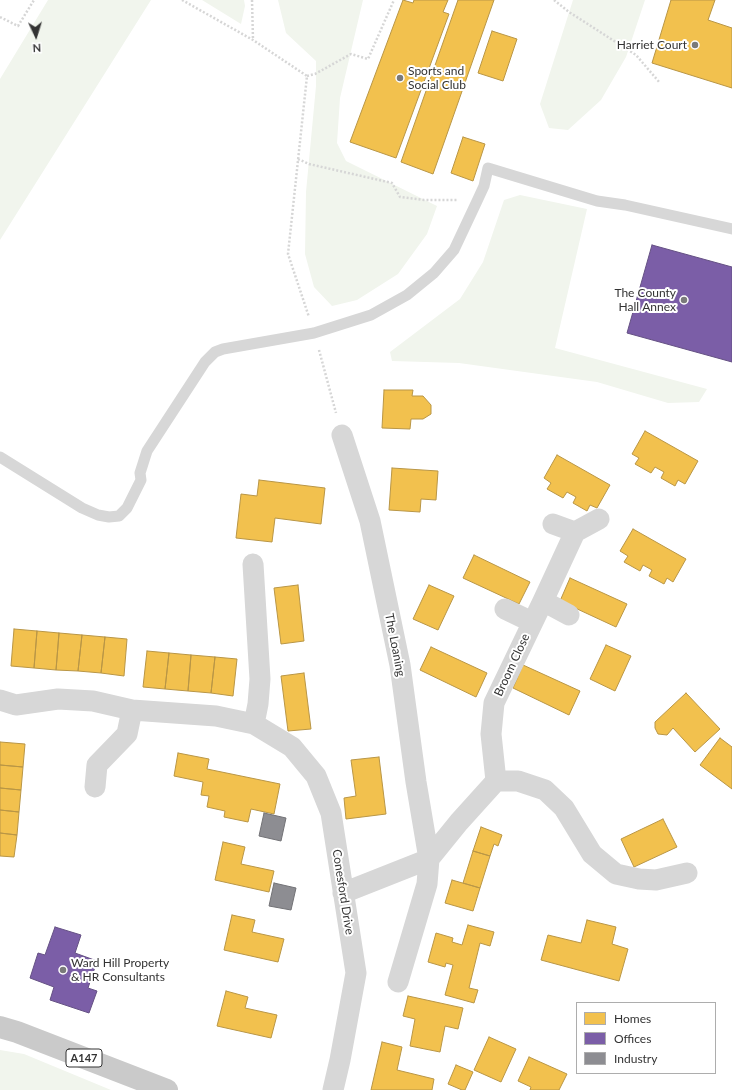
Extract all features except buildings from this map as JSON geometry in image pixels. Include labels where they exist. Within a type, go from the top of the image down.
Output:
[{"type":"main road","name":"A147","points":[[0,1027],[17,1032],[167,1090]]},
{"type":"street","name":"The Loaning","points":[[342,435],[370,521],[400,665],[416,782],[429,859]]},
{"type":"street","points":[[553,524],[575,532],[599,519]]},
{"type":"street","name":"Broom Close","points":[[496,781],[491,734],[494,703],[575,532]]},
{"type":"street","points":[[253,564],[260,679],[258,704],[254,724]]},
{"type":"street","points":[[543,601],[569,616]]},
{"type":"street","name":"Broom Close","points":[[506,608],[532,622]]},
{"type":"street","name":"Conesford Drive","points":[[8,703],[58,699],[92,701],[132,710],[216,716],[254,724],[292,747],[316,776],[331,813],[356,973],[333,1090]]},
{"type":"street","points":[[95,787],[97,765],[127,734],[132,710]]},
{"type":"street","points":[[344,894],[429,859],[459,822],[496,781],[518,781],[545,790],[564,808],[592,854],[616,874],[639,879],[656,880],[687,873]]},
{"type":"street","points":[[398,982],[428,884],[429,859]]},
{"type":"lane","points":[[0,457],[82,508],[103,516],[118,516],[127,508],[141,480],[140,473],[147,451],[205,362],[215,352],[224,348],[314,333],[371,315],[407,295],[434,273],[454,250],[484,186],[488,168],[597,201],[625,205],[732,229]]},
{"type":"path","points":[[0,17],[18,26],[34,0]]},
{"type":"path","points":[[182,0],[253,40],[307,76],[316,74],[351,54],[368,59],[394,0]]},
{"type":"path","points":[[252,0],[253,40]]},
{"type":"path","points":[[554,0],[569,12],[636,56],[660,83]]},
{"type":"path","points":[[307,76],[288,254],[314,333],[342,435]]},
{"type":"path","points":[[298,159],[309,164],[392,183],[400,197],[424,200],[478,200]]},
{"type":"shaded area","points":[[48,0],[151,0],[0,240],[0,79]]},
{"type":"shaded area","points":[[202,0],[244,0],[245,6],[241,24]]},
{"type":"shaded area","points":[[278,0],[363,0],[340,98],[337,143],[346,161],[437,206],[427,234],[398,274],[357,300],[332,306],[314,287],[305,254],[306,192],[316,86],[316,61],[286,33]]},
{"type":"shaded area","points":[[573,0],[645,0],[626,57],[601,100],[568,130],[549,128],[540,104]]},
{"type":"shaded area","points":[[520,195],[587,209],[555,348],[707,389],[699,402],[668,403],[597,382],[459,363],[392,361],[390,352],[460,299],[483,262],[504,200]]},
{"type":"shaded area","points":[[0,1050],[24,1054],[111,1090],[0,1090]]},
{"type":"place","name":"Harriet Court","points":[[695,45]]},
{"type":"place","name":"Sports and Social Club","points":[[400,78]]},
{"type":"place","name":"The County Hall Annex","points":[[684,300]]},
{"type":"place","name":"Ward Hill Property & HR Consultants","points":[[63,970]]}]
